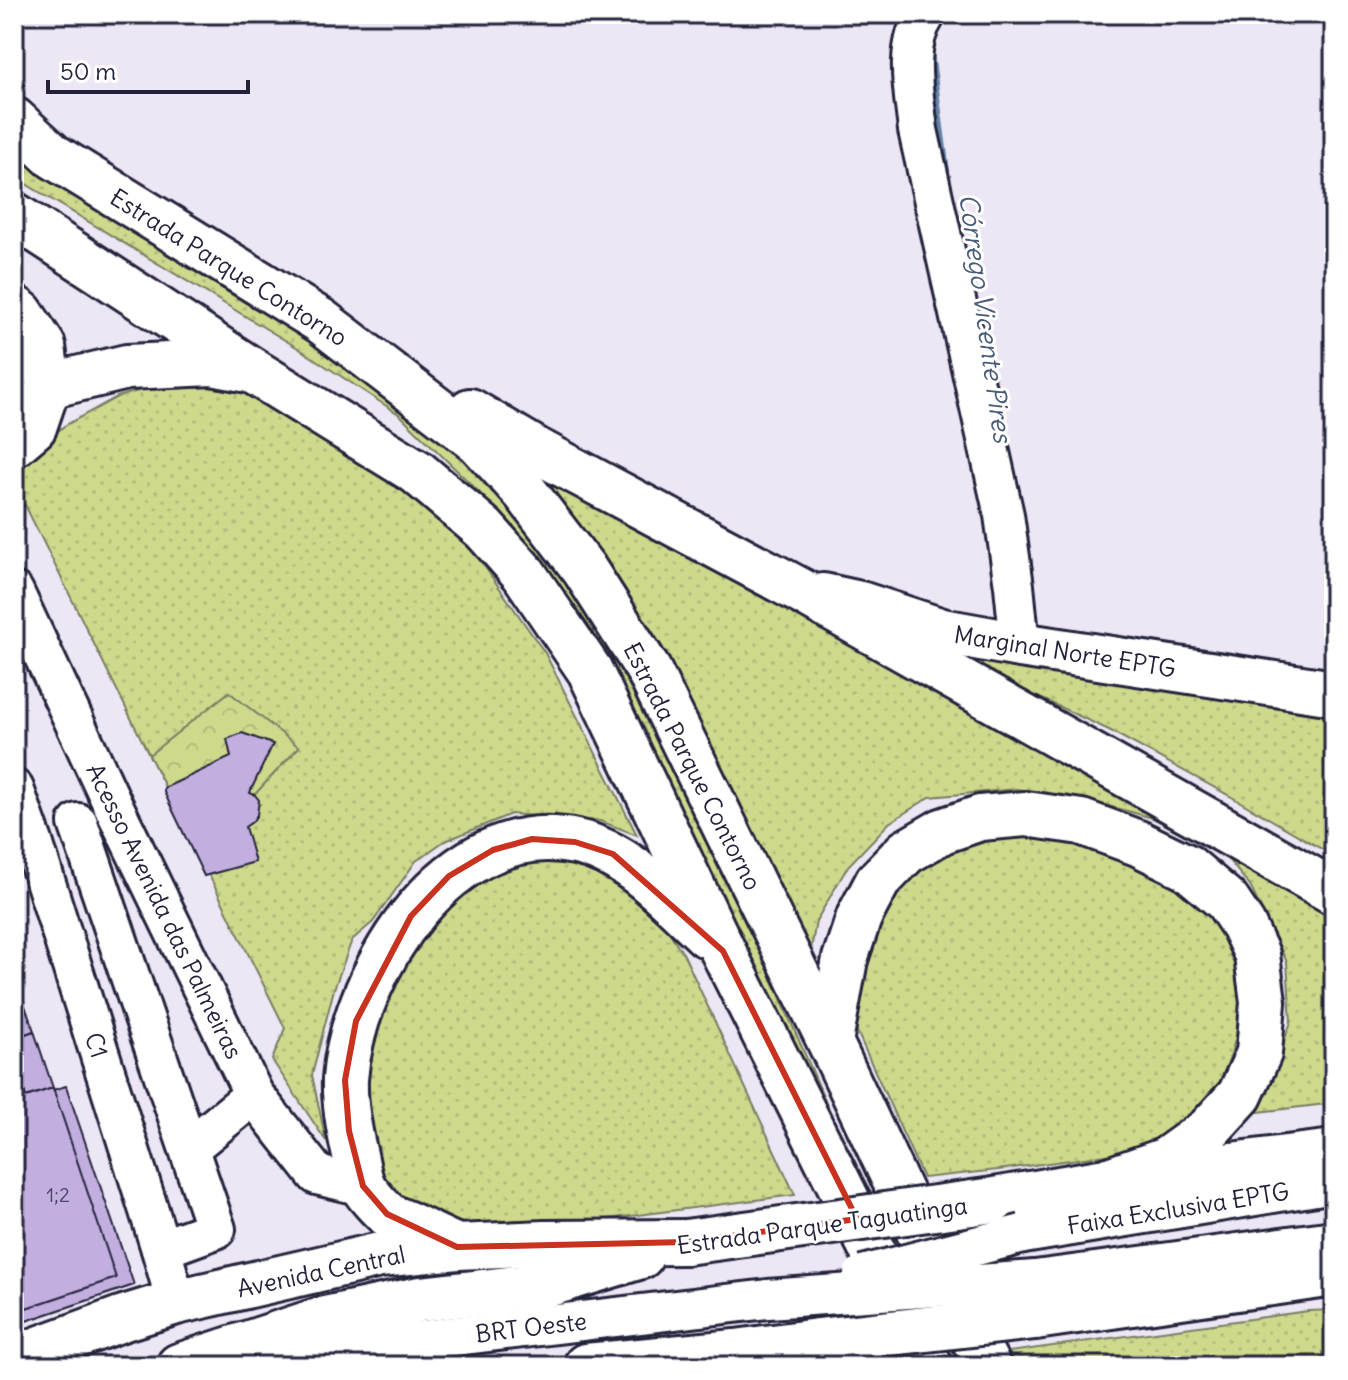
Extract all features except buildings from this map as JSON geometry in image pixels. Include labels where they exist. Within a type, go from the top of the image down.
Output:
[{"type":"main road","name":"Estrada Parque Contorno","points":[[14,120],[53,156],[321,321],[479,442],[525,492],[584,569],[649,671],[830,1042],[933,1262],[988,1366]]},
{"type":"main road","name":"Estrada Parque Contorno","points":[[14,215],[253,371],[417,472],[484,529],[524,574],[590,671],[723,951],[930,1366]]},
{"type":"main road","points":[[14,308],[21,313],[43,346],[48,386],[34,427],[14,444]]},
{"type":"main road","points":[[321,321],[536,450],[799,590],[1334,892]]},
{"type":"main road","points":[[48,386],[127,367],[212,363],[253,371]]},
{"type":"main road","name":"Marginal Norte EPTG","points":[[799,590],[860,604],[942,631],[1334,693]]},
{"type":"main road","points":[[830,1042],[845,959],[865,905],[878,881],[906,852],[942,831],[980,818],[1026,814],[1081,822],[1138,843],[1187,867],[1227,901],[1257,955],[1263,1002],[1259,1053],[1240,1095],[1208,1130],[1166,1160],[1106,1181]]},
{"type":"main road","points":[[457,1247],[387,1214],[363,1186],[349,1131],[345,1080],[356,1021],[379,966],[411,916],[449,876],[493,850],[532,839],[575,842],[613,854],[650,882],[723,951]]},
{"type":"main road","name":"Estrada Parque Taguatinga","points":[[179,1366],[320,1320],[420,1299],[546,1285],[686,1242],[994,1200],[1106,1181],[1334,1152]]},
{"type":"main road","name":"Avenida Central","points":[[14,1358],[176,1302],[380,1255],[545,1243],[686,1242]]},
{"type":"main road","points":[[586,1366],[724,1359],[1035,1299],[1322,1281]]},
{"type":"street","points":[[926,14],[913,48],[911,72],[918,130],[1004,515],[1020,645]]},
{"type":"street","name":"Acesso Avenida das Palmeiras","points":[[14,592],[254,1095],[317,1175],[363,1186]]},
{"type":"street","name":"C1","points":[[14,789],[176,1302]]},
{"type":"street","points":[[33,842],[113,805]]},
{"type":"street","points":[[78,823],[216,1229],[161,1249]]},
{"type":"street","points":[[189,1148],[254,1095]]},
{"type":"street","name":"Faixa Exclusiva EPTG","points":[[1023,1234],[1334,1183]]},
{"type":"street","name":"BRT Oeste","points":[[768,1299],[1023,1234]]},
{"type":"street","name":"Faixa Exclusiva EPTG","points":[[1035,1299],[1334,1240]]},
{"type":"street","name":"BRT Oeste","points":[[297,1366],[388,1344],[768,1299],[1035,1299]]},
{"type":"highlighted area","points":[[532,839],[575,842],[613,854],[723,951],[857,1219],[686,1242],[457,1247],[387,1214],[363,1186],[349,1131],[345,1080],[356,1021],[411,916],[449,876],[493,850]]},
{"type":"green space","points":[[14,151],[56,184],[406,396],[552,546],[665,749],[740,905],[861,1183],[955,1366],[940,1366],[539,561],[481,494],[400,415],[298,348],[21,181],[14,171]]},
{"type":"green space","points":[[194,375],[257,383],[393,468],[468,543],[545,653],[637,835],[600,821],[511,814],[443,842],[416,861],[373,922],[352,940],[334,989],[312,1075],[326,1141],[272,1060],[285,1028],[25,505],[14,510],[14,470],[64,426],[117,397]]},
{"type":"green space","points":[[415,384],[1334,911],[1334,1103],[1258,1112],[1291,1022],[1287,962],[1250,886],[1227,858],[1153,818],[1082,799],[1016,789],[930,797],[889,823],[848,866],[816,921],[807,973],[685,714]]},
{"type":"green space","points":[[881,624],[1334,709],[1334,856],[1109,730]]},
{"type":"green space","points":[[229,692],[299,747],[199,854],[149,755]]},
{"type":"green space","points":[[989,829],[1104,844],[1202,902],[1238,955],[1242,1015],[1216,1093],[1192,1119],[1142,1150],[923,1178],[850,1016],[854,967],[896,876]]},
{"type":"green space","points":[[545,856],[615,875],[658,915],[684,955],[795,1195],[481,1235],[402,1199],[379,1169],[358,1111],[371,1012],[448,889]]},
{"type":"green space","points":[[1334,1310],[1334,1366],[1016,1366],[1009,1352],[1308,1311]]},
{"type":"waterway","name":"Córrego Vicente Pires","points":[[930,53],[946,171]]}]
